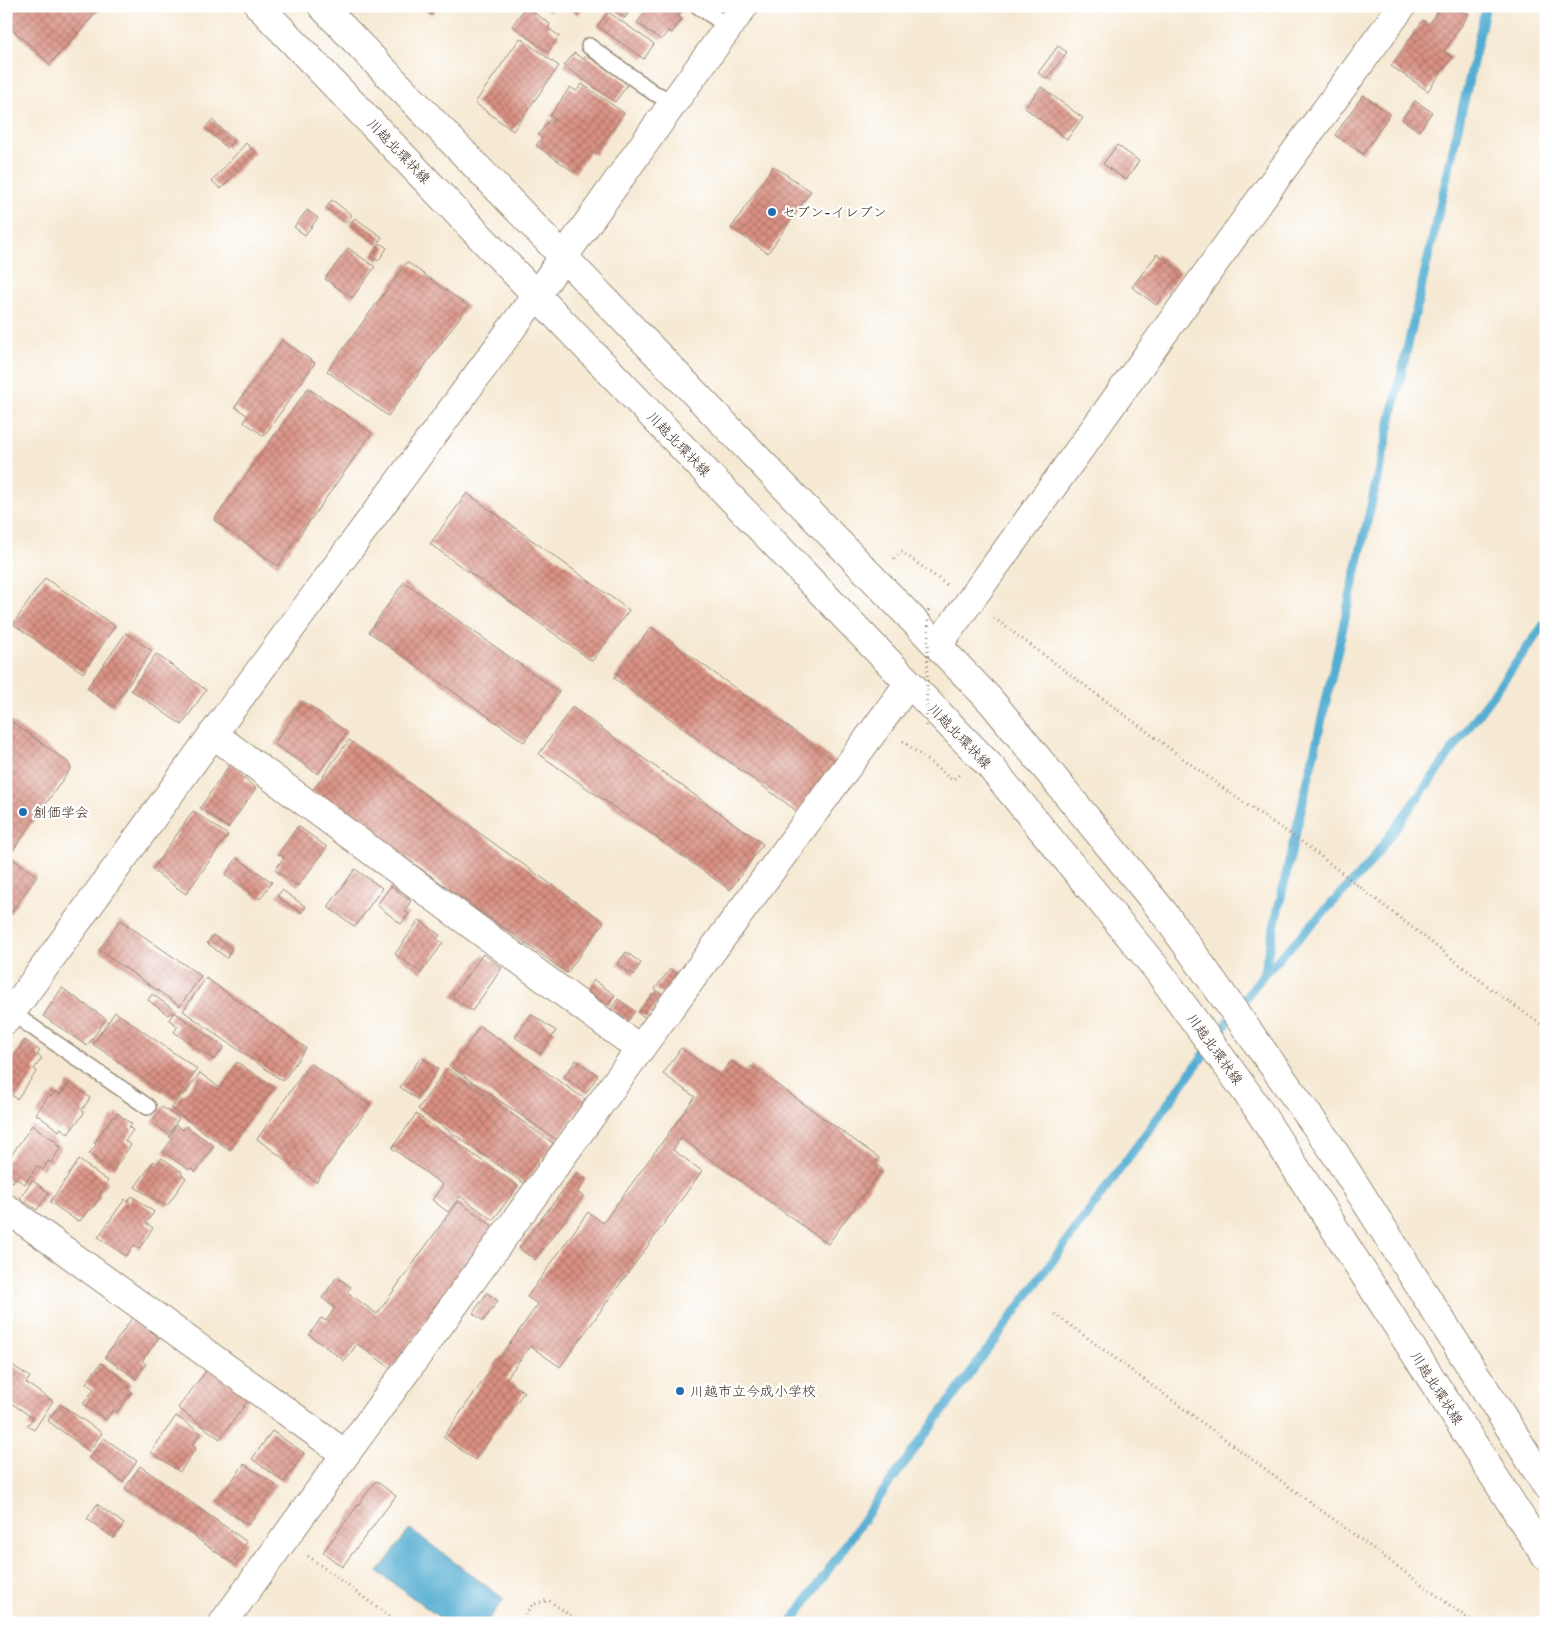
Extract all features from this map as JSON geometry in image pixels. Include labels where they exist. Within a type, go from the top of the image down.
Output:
[{"type":"street","name":"川越北環状線","points":[[260,6],[909,683],[990,765],[1156,968],[1241,1084],[1546,1558]]},
{"type":"street","points":[[322,6],[991,701],[1164,914],[1331,1147],[1546,1485]]},
{"type":"street","points":[[938,645],[958,593],[1402,6]]},
{"type":"street","points":[[9,1016],[213,734],[537,294],[737,17]]},
{"type":"street","points":[[223,1623],[640,1049],[909,683]]},
{"type":"street","points":[[213,734],[640,1049]]},
{"type":"street","points":[[6,1208],[345,1454]]},
{"type":"lane","points":[[698,6],[737,17]]},
{"type":"lane","points":[[589,46],[654,94],[674,102]]},
{"type":"lane","points":[[9,1016],[148,1107]]},
{"type":"path","points":[[902,552],[1231,794],[1302,842],[1494,991],[1546,1028]]},
{"type":"path","points":[[926,726],[929,606]]},
{"type":"path","points":[[901,739],[952,780]]},
{"type":"path","points":[[1055,1314],[1474,1623]]},
{"type":"path","points":[[285,1538],[398,1623]]},
{"type":"path","points":[[520,1623],[532,1605],[548,1600],[581,1623]]},
{"type":"water","points":[[410,1529],[504,1599],[486,1623],[447,1623],[378,1572]]},
{"type":"building","points":[[6,6],[102,6],[50,64],[6,24]]},
{"type":"building","points":[[419,6],[438,6],[432,15]]},
{"type":"building","points":[[526,6],[537,6],[533,12],[550,24],[548,28],[559,36],[548,52],[512,26]]},
{"type":"building","points":[[542,6],[554,6],[550,12]]},
{"type":"building","points":[[566,6],[584,6],[578,15]]},
{"type":"building","points":[[608,6],[633,6],[625,18]]},
{"type":"building","points":[[649,6],[679,6],[683,9],[678,16],[682,19],[672,33],[668,31],[661,40],[637,23]]},
{"type":"building","points":[[1441,6],[1458,6],[1469,14],[1444,51],[1452,57],[1428,91],[1391,66],[1423,20],[1429,24]]},
{"type":"building","points":[[608,12],[654,44],[644,59],[597,26]]},
{"type":"building","points":[[520,38],[559,66],[513,131],[475,103]]},
{"type":"building","points":[[1058,46],[1067,52],[1047,79],[1038,73]]},
{"type":"building","points":[[574,53],[583,59],[586,55],[628,84],[615,102],[564,66]]},
{"type":"building","points":[[582,84],[624,113],[595,155],[590,152],[575,173],[536,145],[542,138],[538,135],[550,119],[553,122],[555,119],[550,116],[570,87],[576,91]]},
{"type":"building","points":[[1041,87],[1083,118],[1067,139],[1025,108]]},
{"type":"building","points":[[1363,95],[1390,114],[1363,154],[1335,135]]},
{"type":"building","points":[[1415,101],[1432,112],[1419,131],[1402,119]]},
{"type":"building","points":[[212,120],[234,140],[227,148],[205,128]]},
{"type":"building","points":[[246,143],[255,152],[221,189],[212,181]]},
{"type":"building","points":[[1117,145],[1139,161],[1126,180],[1103,164]]},
{"type":"building","points":[[773,166],[811,191],[768,253],[731,228]]},
{"type":"building","points":[[332,200],[352,215],[346,223],[326,208]]},
{"type":"building","points":[[307,210],[318,218],[305,235],[294,227]]},
{"type":"building","points":[[355,218],[382,237],[376,245],[349,225]]},
{"type":"building","points":[[380,243],[387,248],[378,261],[371,256]]},
{"type":"building","points":[[348,248],[375,267],[352,298],[325,279]]},
{"type":"building","points":[[1157,254],[1181,272],[1156,305],[1132,287]]},
{"type":"building","points":[[407,262],[468,306],[388,416],[327,371]]},
{"type":"building","points":[[282,340],[315,363],[264,436],[244,422],[248,416],[235,407]]},
{"type":"building","points":[[308,388],[372,433],[278,566],[214,520]]},
{"type":"building","points":[[467,493],[629,610],[592,661],[430,544]]},
{"type":"building","points":[[45,578],[115,626],[83,673],[13,624]]},
{"type":"building","points":[[404,582],[559,692],[524,742],[369,632]]},
{"type":"building","points":[[651,627],[838,763],[801,814],[614,678]]},
{"type":"building","points":[[126,633],[152,651],[113,707],[87,688]]},
{"type":"building","points":[[156,654],[206,690],[182,725],[131,690]]},
{"type":"building","points":[[303,701],[347,732],[318,774],[274,744]]},
{"type":"building","points":[[572,707],[763,844],[730,890],[539,754]]},
{"type":"building","name":"創価学会","points":[[6,718],[68,762],[71,768],[9,856],[37,876],[6,919]]},
{"type":"building","points":[[349,740],[604,922],[567,973],[312,791]]},
{"type":"building","points":[[231,763],[247,775],[244,779],[256,788],[228,828],[200,808]]},
{"type":"building","points":[[193,811],[228,835],[186,894],[152,870]]},
{"type":"building","points":[[298,826],[327,847],[298,886],[275,870],[284,857],[278,854]]},
{"type":"building","points":[[237,858],[272,882],[260,899],[225,875]]},
{"type":"building","points":[[355,869],[382,888],[355,927],[328,907]]},
{"type":"building","points":[[391,886],[411,901],[404,911],[409,914],[401,924],[377,905]]},
{"type":"building","points":[[282,890],[306,907],[301,913],[277,896]]},
{"type":"building","points":[[120,920],[201,976],[180,1006],[99,950]]},
{"type":"building","points":[[419,920],[440,935],[437,939],[443,943],[421,973],[395,954]]},
{"type":"building","points":[[213,935],[232,949],[227,958],[207,943]]},
{"type":"building","points":[[626,952],[641,963],[633,975],[617,964]]},
{"type":"building","points":[[483,954],[502,968],[472,1011],[452,996]]},
{"type":"building","points":[[670,969],[678,975],[663,995],[655,989]]},
{"type":"building","points":[[206,978],[306,1048],[283,1081],[183,1011]]},
{"type":"building","points":[[594,980],[615,995],[608,1005],[587,991]]},
{"type":"building","points":[[62,988],[106,1019],[87,1046],[43,1016]]},
{"type":"building","points":[[653,993],[660,999],[647,1018],[638,1013]]},
{"type":"building","points":[[152,994],[173,1009],[168,1015],[148,1000]]},
{"type":"building","points":[[618,999],[635,1011],[628,1021],[611,1009]]},
{"type":"building","points":[[115,1012],[197,1069],[175,1101],[93,1044]]},
{"type":"building","points":[[174,1012],[224,1047],[214,1060],[174,1032],[178,1026],[169,1020]]},
{"type":"building","points":[[531,1014],[556,1031],[540,1054],[515,1037]]},
{"type":"building","points":[[480,1026],[585,1099],[557,1140],[452,1068]]},
{"type":"building","points":[[25,1040],[40,1051],[37,1055],[42,1058],[34,1069],[37,1071],[17,1099],[6,1091],[6,1067]]},
{"type":"building","points":[[681,1048],[720,1076],[731,1061],[747,1072],[751,1066],[879,1158],[875,1164],[882,1169],[828,1244],[681,1138],[673,1150],[702,1171],[560,1367],[530,1346],[506,1379],[524,1392],[475,1460],[443,1437],[538,1304],[527,1297],[588,1212],[603,1223],[695,1097],[663,1074]]},
{"type":"building","points":[[421,1057],[438,1069],[417,1099],[400,1087]]},
{"type":"building","points":[[576,1060],[598,1075],[586,1093],[564,1077]]},
{"type":"building","points":[[237,1062],[273,1087],[230,1150],[171,1109],[200,1073],[220,1088]]},
{"type":"building","points":[[310,1063],[370,1105],[316,1182],[257,1139]]},
{"type":"building","points":[[447,1068],[553,1143],[525,1184],[418,1109]]},
{"type":"building","points":[[69,1082],[90,1098],[82,1110],[84,1113],[68,1134],[61,1128],[59,1131],[36,1114],[49,1095],[51,1097],[55,1092],[60,1095]]},
{"type":"building","points":[[162,1107],[179,1118],[168,1134],[152,1122]]},
{"type":"building","points":[[117,1113],[132,1124],[129,1127],[133,1130],[125,1141],[131,1145],[114,1169],[110,1166],[109,1168],[89,1154],[96,1145],[94,1143]]},
{"type":"building","points":[[416,1114],[518,1186],[493,1220],[460,1196],[448,1212],[432,1200],[443,1185],[392,1148]]},
{"type":"building","points":[[32,1125],[57,1142],[56,1144],[61,1147],[51,1163],[48,1161],[43,1170],[37,1166],[25,1184],[15,1178],[13,1182],[6,1178],[6,1163]]},
{"type":"building","points":[[176,1125],[183,1130],[186,1126],[214,1146],[196,1172],[190,1168],[189,1170],[163,1152],[172,1139],[169,1136]]},
{"type":"building","points":[[162,1158],[182,1172],[181,1174],[186,1178],[167,1206],[135,1187],[154,1161],[158,1164]]},
{"type":"building","points":[[79,1160],[108,1181],[99,1195],[101,1196],[91,1210],[89,1209],[80,1221],[77,1221],[50,1202]]},
{"type":"building","points":[[577,1172],[586,1179],[577,1192],[583,1196],[535,1260],[519,1248]]},
{"type":"building","points":[[32,1180],[49,1193],[37,1210],[20,1198]]},
{"type":"building","points":[[132,1196],[154,1212],[146,1223],[153,1228],[139,1249],[134,1245],[126,1256],[98,1237],[125,1199],[128,1202]]},
{"type":"building","points":[[458,1201],[494,1227],[392,1369],[357,1344],[345,1361],[309,1335],[321,1318],[326,1321],[335,1308],[322,1298],[337,1277],[351,1287],[347,1292],[377,1314]]},
{"type":"building","points":[[487,1293],[498,1301],[483,1321],[473,1313]]},
{"type":"building","points":[[135,1314],[162,1333],[142,1361],[146,1364],[136,1379],[105,1357]]},
{"type":"building","points":[[6,1361],[30,1377],[26,1383],[53,1401],[34,1430],[27,1426],[33,1418],[11,1403],[6,1410]]},
{"type":"building","points":[[101,1363],[131,1384],[128,1388],[132,1392],[117,1412],[113,1410],[106,1420],[83,1404],[94,1389],[86,1383]]},
{"type":"building","points":[[208,1368],[250,1398],[220,1439],[178,1408]]},
{"type":"building","points":[[60,1404],[102,1433],[89,1451],[48,1421]]},
{"type":"building","points":[[176,1416],[201,1433],[192,1445],[196,1448],[180,1472],[151,1452]]},
{"type":"building","points":[[272,1431],[304,1453],[284,1482],[252,1459]]},
{"type":"building","points":[[104,1438],[137,1461],[123,1482],[89,1458]]},
{"type":"building","points":[[244,1464],[276,1485],[248,1525],[216,1503]]},
{"type":"building","points":[[140,1466],[247,1542],[232,1563],[125,1488]]},
{"type":"building","points":[[376,1481],[396,1496],[342,1567],[323,1552]]},
{"type":"building","points":[[97,1504],[124,1524],[114,1538],[87,1519]]},
{"type":"waterway","points":[[1263,975],[1486,6]]},
{"type":"waterway","points":[[791,1623],[878,1499],[1244,1000],[1263,975],[1366,868],[1546,622]]},
{"type":"place","name":"セブン-イレブン","points":[[772,212]]},
{"type":"place","name":"創価学会","points":[[23,812]]},
{"type":"place","name":"川越市立今成小学校","points":[[680,1391]]}]
